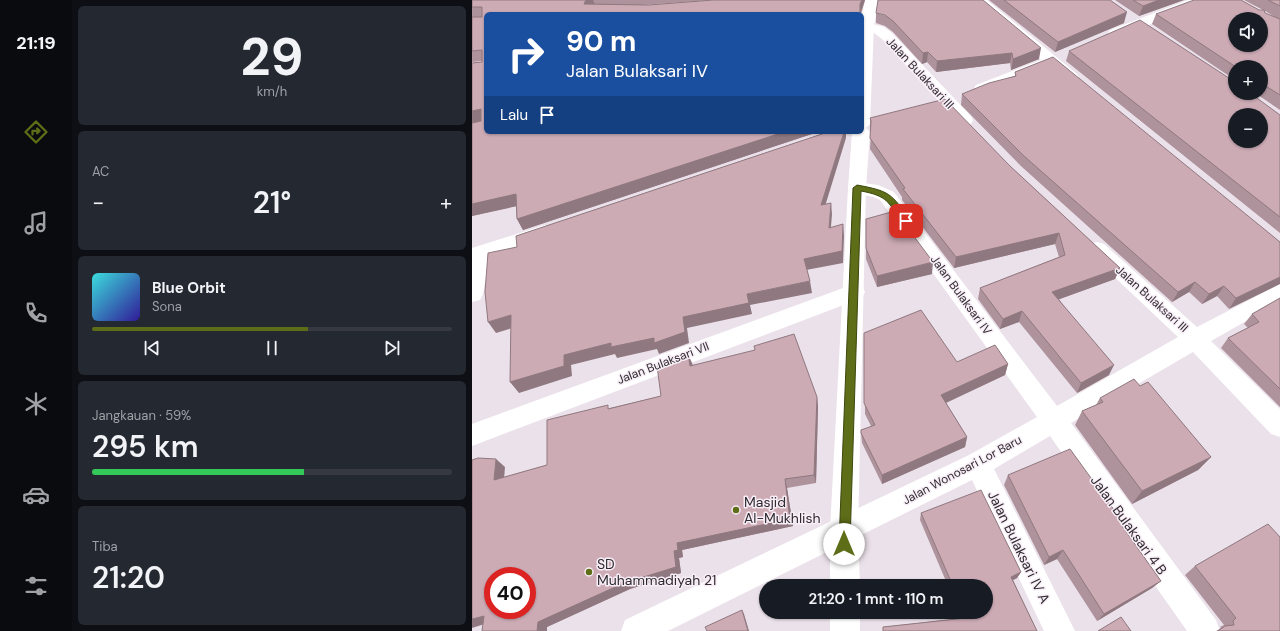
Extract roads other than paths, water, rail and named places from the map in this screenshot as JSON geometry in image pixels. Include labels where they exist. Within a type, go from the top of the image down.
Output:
[{"type":"street","points":[[845,579],[844,530],[857,188],[866,125],[865,25],[872,0]]},
{"type":"street","points":[[978,0],[1059,58],[1082,86]]},
{"type":"street","points":[[1102,39],[1200,0]]},
{"type":"street","points":[[1123,12],[1152,32]]},
{"type":"street","name":"Jalan Bulaksari III","points":[[865,25],[879,30],[887,36],[952,100],[978,134]]},
{"type":"street","points":[[952,100],[1059,58]]},
{"type":"street","name":"Jalan Bulaksari IV","points":[[857,188],[880,192],[887,196],[1053,420]]},
{"type":"street","points":[[472,294],[476,255],[562,226]]},
{"type":"street","name":"Jalan Bulaksari III","points":[[1084,237],[1195,339],[1280,426]]},
{"type":"street","name":"Jalan Bulaksari VII","points":[[472,435],[854,292]]},
{"type":"street","name":"Jalan Wonosari Lor Baru","points":[[636,631],[978,464],[1195,339],[1280,292]]},
{"type":"street","name":"Jalan Bulaksari 4 B","points":[[1053,420],[1205,631]]},
{"type":"street","name":"Jalan Bulaksari IV A","points":[[978,464],[1060,631]]},
{"type":"street","points":[[845,619],[845,631]]},
{"type":"place","name":"Masjid Al-Mukhlish","points":[[736,510]]},
{"type":"place","name":"SD Muhammadiyah 21","points":[[589,572]]}]
